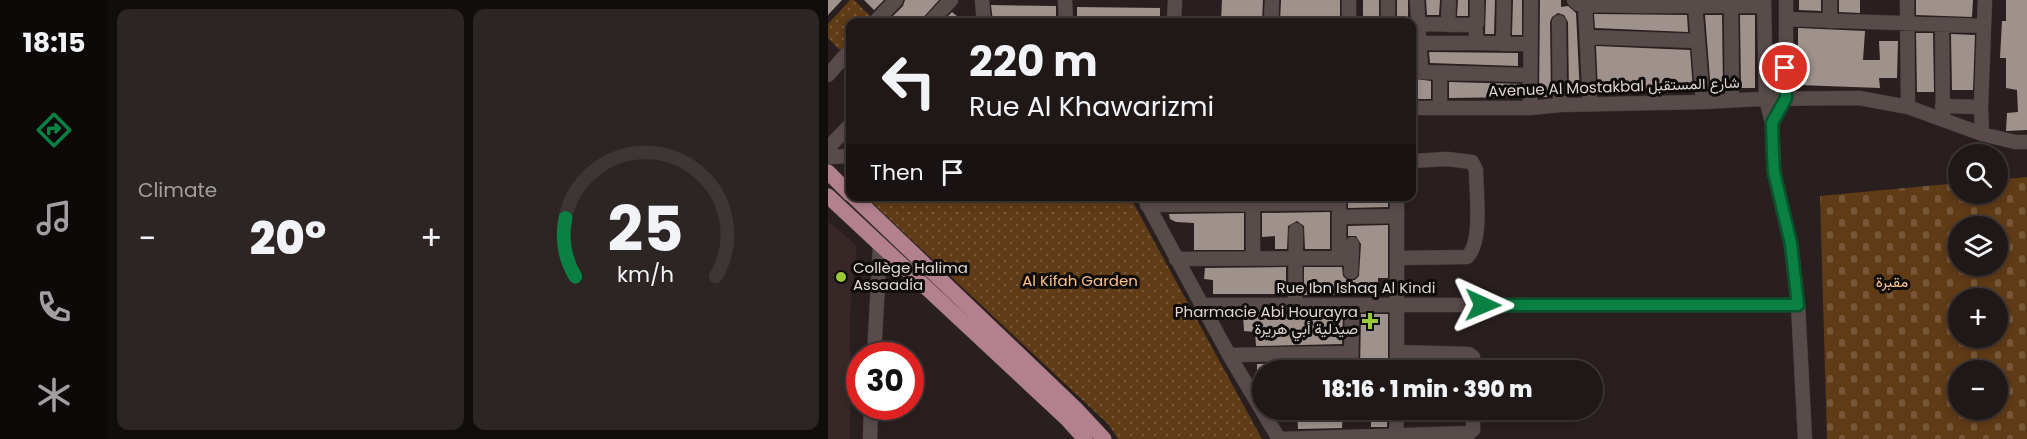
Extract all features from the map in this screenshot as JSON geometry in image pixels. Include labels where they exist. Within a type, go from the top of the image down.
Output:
[{"type":"main road","points":[[830,174],[846,189]]},
{"type":"main road","points":[[828,196],[1067,419],[1085,439]]},
{"type":"main road","points":[[858,201],[1077,410],[1104,439]]},
{"type":"street","points":[[879,18],[896,0]]},
{"type":"street","points":[[934,18],[951,0]]},
{"type":"street","points":[[982,0],[984,18]]},
{"type":"street","points":[[1065,0],[1066,18]]},
{"type":"street","points":[[1174,18],[1175,0]]},
{"type":"street","points":[[1271,18],[1272,0]]},
{"type":"street","points":[[1349,0],[1349,18]]},
{"type":"street","points":[[1388,18],[1389,0]]},
{"type":"street","points":[[1417,0],[1416,72],[1530,75]]},
{"type":"street","points":[[1448,25],[1449,0]]},
{"type":"street","points":[[1477,0],[1477,23],[1475,25],[1478,43]]},
{"type":"street","points":[[1503,44],[1504,0]]},
{"type":"street","points":[[1530,108],[1531,0]]},
{"type":"street","points":[[1772,123],[1786,98],[1786,0]]},
{"type":"street","points":[[1830,0],[1830,21]]},
{"type":"street","points":[[1907,0],[1908,106]]},
{"type":"street","points":[[1982,134],[1985,0]]},
{"type":"street","points":[[1590,104],[1587,37],[1580,2],[1695,5],[1764,3],[1766,99],[1772,123],[1774,172],[1791,244],[1798,305],[1805,439]]},
{"type":"street","points":[[1695,5],[1703,102]]},
{"type":"street","points":[[1731,5],[1732,100]]},
{"type":"street","points":[[1786,19],[1984,26]]},
{"type":"street","points":[[1559,22],[1560,105]]},
{"type":"street","points":[[1417,24],[1475,25]]},
{"type":"street","points":[[1942,26],[1943,112],[1981,107]]},
{"type":"street","points":[[1587,37],[1698,41]]},
{"type":"street","points":[[1418,43],[1530,44]]},
{"type":"street","points":[[828,75],[846,57]]},
{"type":"street","points":[[1440,74],[1440,108]]},
{"type":"street","name":"Avenue Al Mostakbal شارع المستقبل","points":[[1416,108],[1530,108],[1560,105],[1786,98],[1859,98],[1943,112],[1982,134],[2015,142],[2027,142]]},
{"type":"street","points":[[830,174],[830,153],[846,131]]},
{"type":"street","points":[[830,153],[846,155]]},
{"type":"street","points":[[1397,258],[1467,257],[1473,248],[1476,236],[1476,170],[1472,162],[1447,159],[1416,161]]},
{"type":"street","points":[[1145,201],[1229,355],[1252,388]]},
{"type":"street","points":[[1253,201],[1253,258]]},
{"type":"street","points":[[1270,201],[1339,205],[1397,216]]},
{"type":"street","points":[[1397,201],[1397,360]]},
{"type":"street","points":[[1339,205],[1347,263]]},
{"type":"street","points":[[1295,304],[1296,230]]},
{"type":"street","points":[[1347,263],[1352,243]]},
{"type":"street","points":[[875,342],[880,246]]},
{"type":"street","points":[[1176,259],[1296,258],[1347,263]]},
{"type":"street","name":"Rue Ibn Ishaq Al Kindi","points":[[1202,305],[1798,305]]},
{"type":"street","points":[[1351,360],[1352,305]]},
{"type":"street","points":[[1397,352],[1469,354],[1473,360]]},
{"type":"street","points":[[1229,355],[1351,353]]},
{"type":"street","points":[[870,439],[871,420]]},
{"type":"street","points":[[1270,420],[1279,439],[1396,437],[1471,432],[1473,420]]},
{"type":"street","points":[[1396,437],[1397,420]]},
{"type":"shaded area","points":[[828,221],[857,246],[850,310],[850,342],[846,342],[846,420],[850,420],[850,439],[828,439]]},
{"type":"green space","points":[[850,0],[854,0],[872,18],[846,18],[846,45],[841,51],[828,38],[828,24]]},
{"type":"green space","name":"مقبرة","points":[[2027,177],[2027,439],[1827,439],[1820,196],[1948,184],[1948,204],[2008,204],[2008,179]]},
{"type":"green space","name":"Al Kifah Garden","points":[[870,201],[1132,201],[1262,439],[1118,439],[1109,425]]},
{"type":"building","points":[[828,0],[842,0],[828,15]]},
{"type":"building","points":[[864,0],[884,0],[874,10]]},
{"type":"building","points":[[905,0],[939,0],[923,18],[891,18],[903,6]]},
{"type":"building","points":[[1222,0],[1263,0],[1262,18],[1221,18]]},
{"type":"building","points":[[1281,0],[1340,0],[1340,18],[1280,18]]},
{"type":"building","points":[[1363,0],[1379,0],[1379,18],[1363,18]]},
{"type":"building","points":[[1397,0],[1408,0],[1408,18],[1397,18]]},
{"type":"building","points":[[1426,0],[1440,0],[1439,15],[1427,15]]},
{"type":"building","points":[[1458,0],[1468,0],[1468,16],[1457,16]]},
{"type":"building","points":[[1486,0],[1495,0],[1494,34],[1485,34]]},
{"type":"building","points":[[1513,0],[1522,0],[1522,35],[1512,35]]},
{"type":"building","points":[[1540,0],[1561,0],[1561,7],[1568,6],[1576,13],[1580,94],[1569,94],[1568,22],[1564,15],[1558,13],[1552,17],[1550,22],[1551,97],[1539,97]]},
{"type":"building","points":[[1799,0],[1821,0],[1821,11],[1799,10]]},
{"type":"building","points":[[1839,0],[1860,0],[1860,13],[1839,12]]},
{"type":"building","points":[[1916,0],[1973,0],[1972,17],[1916,15]]},
{"type":"building","points":[[2006,0],[2027,0],[2027,130],[2006,131],[2007,113],[2018,112],[2017,90],[2006,88],[2006,58],[2000,58],[2002,21],[2006,21]]},
{"type":"building","points":[[991,5],[1056,6],[1056,18],[993,18]]},
{"type":"building","points":[[1077,7],[1160,8],[1160,18],[1077,18]]},
{"type":"building","points":[[952,12],[959,18],[946,18]]},
{"type":"building","points":[[1594,14],[1687,15],[1688,32],[1595,28]]},
{"type":"building","points":[[1705,15],[1722,15],[1723,92],[1711,92]]},
{"type":"building","points":[[1740,15],[1755,15],[1755,88],[1741,88]]},
{"type":"building","points":[[1798,28],[1865,31],[1863,60],[1880,60],[1879,41],[1898,41],[1897,78],[1879,78],[1880,88],[1798,85]]},
{"type":"building","points":[[1916,33],[1933,33],[1934,92],[1917,92]]},
{"type":"building","points":[[1951,34],[1975,35],[1973,90],[1952,90]]},
{"type":"building","points":[[1596,46],[1690,50],[1693,90],[1598,92]]},
{"type":"building","points":[[1429,52],[1518,53],[1518,66],[1430,63]]},
{"type":"building","points":[[1416,79],[1431,81],[1431,99],[1416,99]]},
{"type":"building","points":[[1449,82],[1521,84],[1521,97],[1449,98]]},
{"type":"building","points":[[1348,201],[1388,201],[1388,207],[1348,208]]},
{"type":"building","points":[[1330,212],[1330,249],[1305,249],[1304,226],[1297,221],[1288,226],[1287,249],[1275,249],[1275,236],[1262,237],[1262,213]]},
{"type":"building","points":[[1244,213],[1244,250],[1194,250],[1194,223],[1176,222],[1170,219],[1169,214]]},
{"type":"building","points":[[1388,225],[1388,278],[1378,278],[1378,295],[1304,295],[1304,267],[1342,267],[1343,276],[1347,280],[1355,280],[1359,276],[1361,244],[1356,236],[1348,236],[1348,226]]},
{"type":"building","points":[[1286,267],[1286,294],[1213,294],[1213,280],[1204,279],[1205,268]]},
{"type":"building","points":[[1243,314],[1343,314],[1342,344],[1256,346],[1255,332],[1244,331]]},
{"type":"building","points":[[1361,314],[1388,314],[1388,360],[1360,360]]},
{"type":"building","points":[[1298,420],[1342,420],[1342,428],[1298,429]]},
{"type":"building","points":[[1371,420],[1387,420],[1387,427],[1371,427]]},
{"type":"place","name":"Collège Halima Assaadia","points":[[841,277]]},
{"type":"place","name":"Pharmacie Abi Hourayra صيدلية أبي هريرة","points":[[1370,321]]},
{"type":"route","points":[[1483,305],[1798,305],[1791,244],[1774,172],[1773,155],[1772,123],[1786,98],[1785,68]]}]
